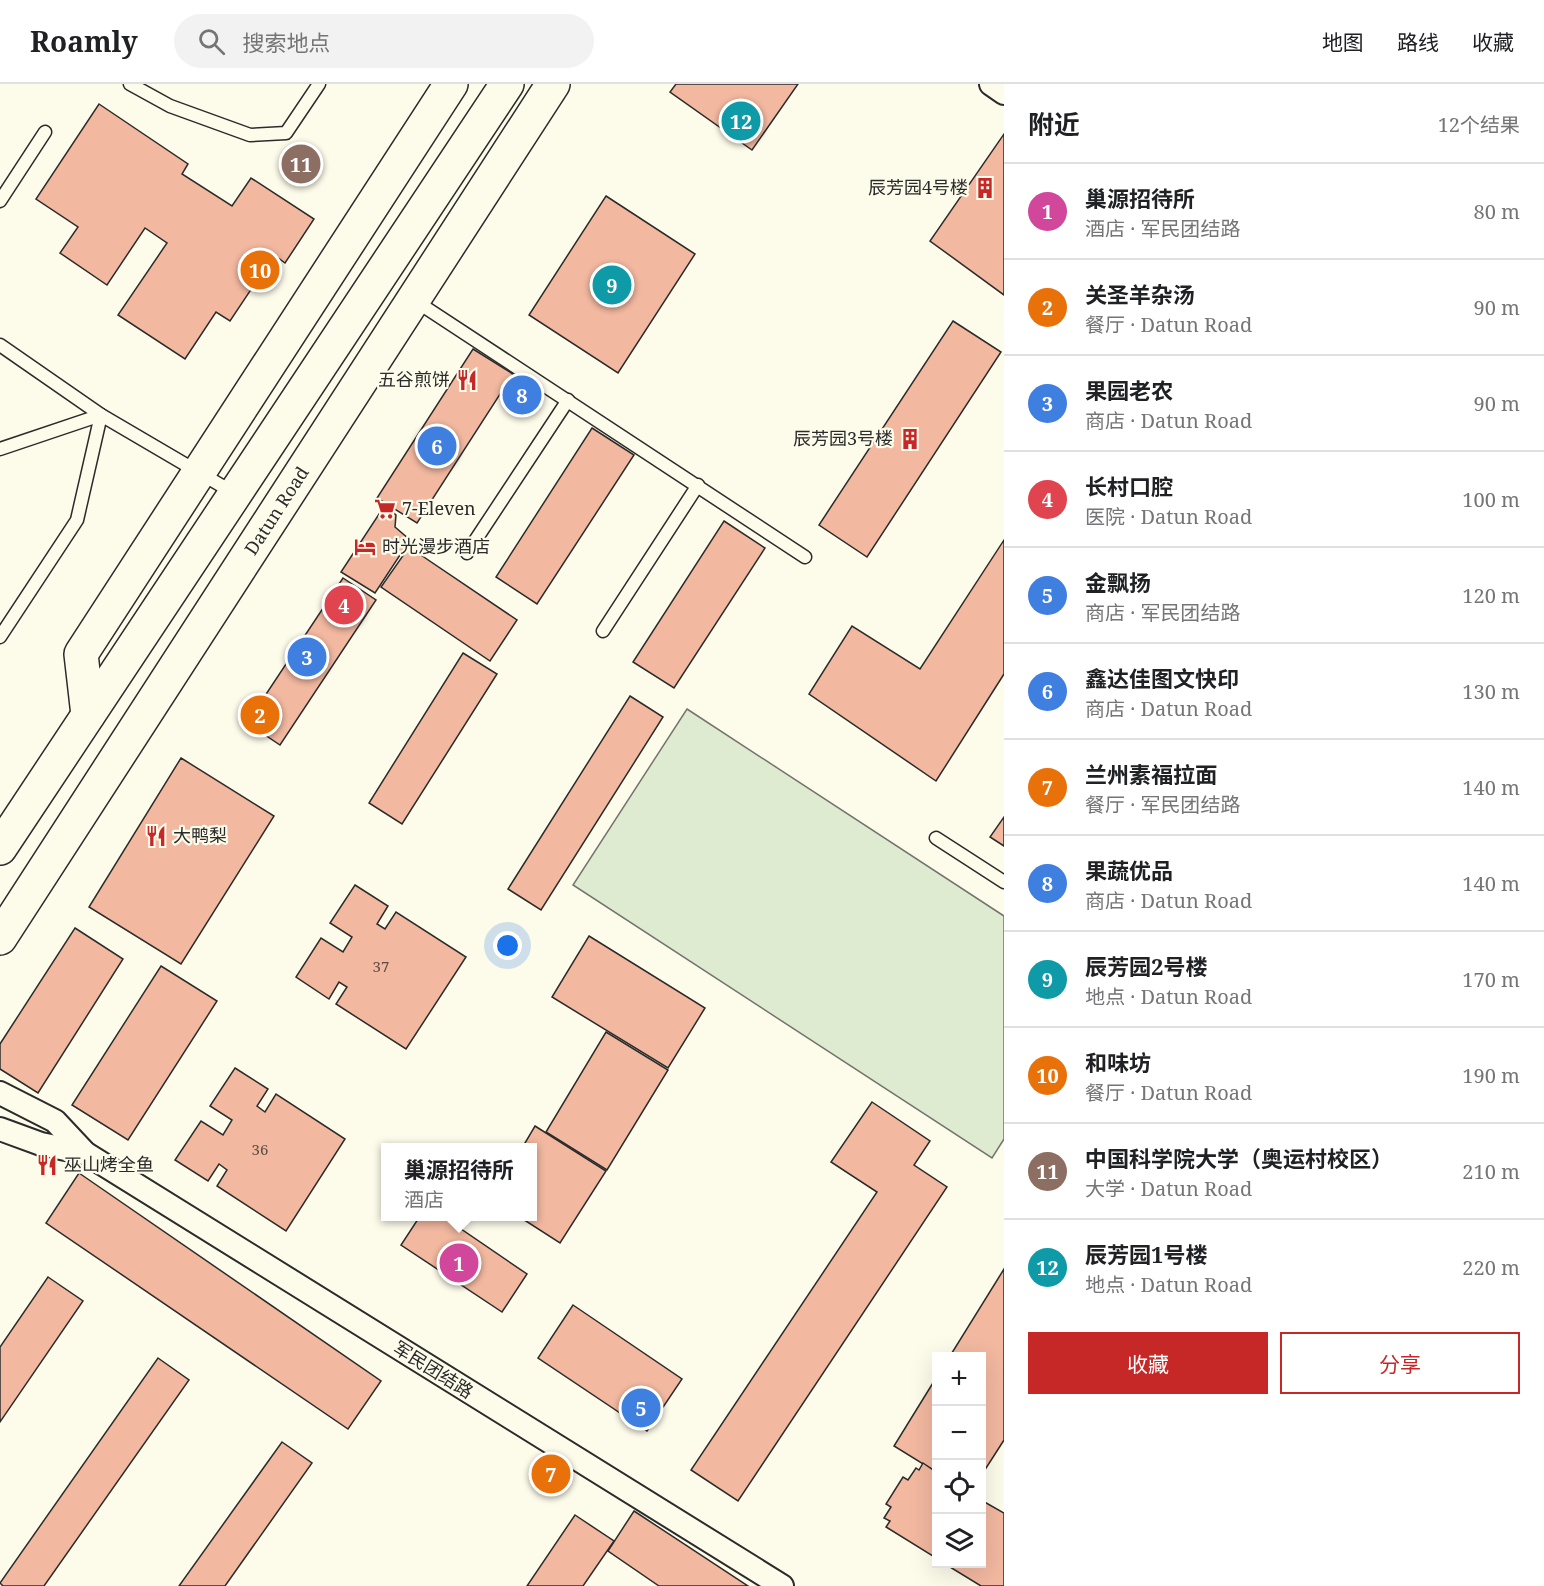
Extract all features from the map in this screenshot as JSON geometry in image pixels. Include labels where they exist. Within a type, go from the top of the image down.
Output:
[{"type":"main road","points":[[88,716],[81,654],[451,84]]},
{"type":"main road","points":[[0,848],[507,84]]},
{"type":"main road","name":"Datun Road","points":[[0,938],[553,84]]},
{"type":"street","points":[[991,84],[1004,93]]},
{"type":"street","name":"军民团结路","points":[[0,1093],[55,1121],[85,1153],[782,1586]]},
{"type":"street","name":"军民团结路","points":[[0,1129],[41,1144],[85,1153]]},
{"type":"lane","points":[[130,84],[170,106],[250,135],[286,133],[319,84]]},
{"type":"lane","points":[[0,201],[45,132]]},
{"type":"lane","points":[[414,300],[805,557]]},
{"type":"lane","points":[[0,345],[101,415],[236,493]]},
{"type":"lane","points":[[467,553],[568,400]]},
{"type":"lane","points":[[0,449],[101,415]]},
{"type":"lane","points":[[0,637],[77,519],[101,415]]},
{"type":"lane","points":[[603,631],[698,485]]},
{"type":"lane","points":[[936,838],[1004,882]]},
{"type":"green space","points":[[687,709],[1004,916],[1004,1139],[992,1158],[573,885]]},
{"type":"building","points":[[676,84],[798,84],[752,150],[670,92]]},
{"type":"building","points":[[99,104],[188,164],[182,174],[232,206],[251,178],[314,219],[285,263],[274,255],[230,321],[216,312],[185,359],[118,315],[167,243],[145,228],[107,285],[60,253],[78,227],[36,199]]},
{"type":"building","name":"辰芳园4号楼","points":[[1004,134],[1004,295],[930,241]]},
{"type":"building","points":[[606,196],[695,254],[618,373],[529,315]]},
{"type":"building","name":"辰芳园3号楼","points":[[953,321],[1001,352],[867,557],[819,525]]},
{"type":"building","points":[[473,349],[513,374],[417,523],[377,498]]},
{"type":"building","points":[[592,428],[634,455],[537,604],[496,577]]},
{"type":"building","points":[[385,505],[396,515],[395,527],[410,540],[375,593],[341,572]]},
{"type":"building","points":[[724,521],[765,548],[674,688],[633,662]]},
{"type":"building","points":[[1004,540],[1004,674],[936,781],[809,694],[852,626],[920,669]]},
{"type":"building","points":[[409,547],[517,620],[490,661],[381,587]]},
{"type":"building","points":[[343,578],[376,600],[280,745],[247,723]]},
{"type":"building","points":[[463,653],[497,674],[402,824],[369,803]]},
{"type":"building","points":[[630,696],[663,717],[541,910],[508,889]]},
{"type":"building","points":[[181,758],[274,816],[181,964],[89,907]]},
{"type":"building","points":[[1004,817],[1004,846],[990,837]]},
{"type":"building","points":[[355,885],[388,906],[377,924],[385,929],[396,912],[466,957],[406,1049],[336,1004],[347,987],[339,982],[329,999],[296,977],[321,938],[343,952],[352,937],[330,923]]},
{"type":"building","points":[[75,928],[123,959],[38,1093],[0,1069],[0,1044]]},
{"type":"building","points":[[589,936],[705,1008],[668,1068],[552,997]]},
{"type":"building","points":[[161,966],[217,1001],[128,1140],[72,1105]]},
{"type":"building","points":[[606,1032],[668,1070],[607,1170],[546,1132]]},
{"type":"building","points":[[235,1068],[268,1089],[257,1106],[265,1112],[276,1094],[345,1139],[286,1231],[217,1186],[227,1170],[219,1164],[208,1181],[175,1160],[201,1121],[223,1135],[232,1120],[210,1106]]},
{"type":"building","points":[[872,1102],[930,1141],[914,1165],[947,1187],[738,1501],[691,1470],[877,1192],[831,1162]]},
{"type":"building","points":[[535,1126],[606,1171],[560,1243],[526,1221],[537,1221],[537,1143],[525,1143]]},
{"type":"building","points":[[79,1173],[381,1381],[348,1429],[46,1223]]},
{"type":"building","points":[[417,1221],[449,1221],[527,1274],[502,1312],[401,1245]]},
{"type":"building","points":[[1004,1269],[1004,1440],[986,1468],[986,1352],[952,1352]]},
{"type":"building","points":[[48,1277],[83,1301],[0,1422],[0,1347]]},
{"type":"building","points":[[573,1305],[682,1379],[647,1431],[538,1358]]},
{"type":"building","points":[[158,1358],[189,1380],[44,1586],[3,1586],[0,1583]]},
{"type":"building","points":[[932,1384],[932,1470],[894,1446]]},
{"type":"building","points":[[282,1442],[312,1463],[225,1586],[179,1586]]},
{"type":"building","points":[[923,1463],[932,1469],[932,1556],[886,1527],[890,1521],[884,1518],[891,1507],[886,1504],[903,1477],[908,1480],[916,1468],[919,1470]]},
{"type":"building","points":[[986,1503],[1004,1513],[1004,1586],[981,1586],[952,1568],[986,1568]]},
{"type":"building","points":[[634,1511],[748,1586],[659,1586],[608,1551]]},
{"type":"building","points":[[575,1515],[614,1541],[583,1586],[527,1586]]},
{"type":"place","name":"辰芳园1号楼","points":[[741,121]]},
{"type":"place","name":"中国科学院大学（奥运村校区）","points":[[301,164]]},
{"type":"place","name":"辰芳园4号楼","points":[[985,188]]},
{"type":"place","name":"和味坊","points":[[260,270]]},
{"type":"place","name":"辰芳园2号楼","points":[[612,285]]},
{"type":"place","name":"五谷煎饼","points":[[467,380]]},
{"type":"place","name":"果蔬优品","points":[[522,395]]},
{"type":"place","name":"辰芳园3号楼","points":[[910,439]]},
{"type":"place","name":"鑫达佳图文快印","points":[[437,446]]},
{"type":"place","name":"7-Eleven","points":[[385,509]]},
{"type":"place","name":"时光漫步酒店","points":[[365,547]]},
{"type":"place","name":"长村口腔","points":[[344,605]]},
{"type":"place","name":"果园老农","points":[[307,657]]},
{"type":"place","name":"关圣羊杂汤","points":[[260,715]]},
{"type":"place","name":"大鸭梨","points":[[156,836]]},
{"type":"place","name":"巫山烤全鱼","points":[[47,1165]]},
{"type":"place","name":"巢源招待所","points":[[459,1263]]},
{"type":"place","name":"金飘扬","points":[[641,1408]]},
{"type":"place","name":"兰州素福拉面","points":[[551,1474]]}]
